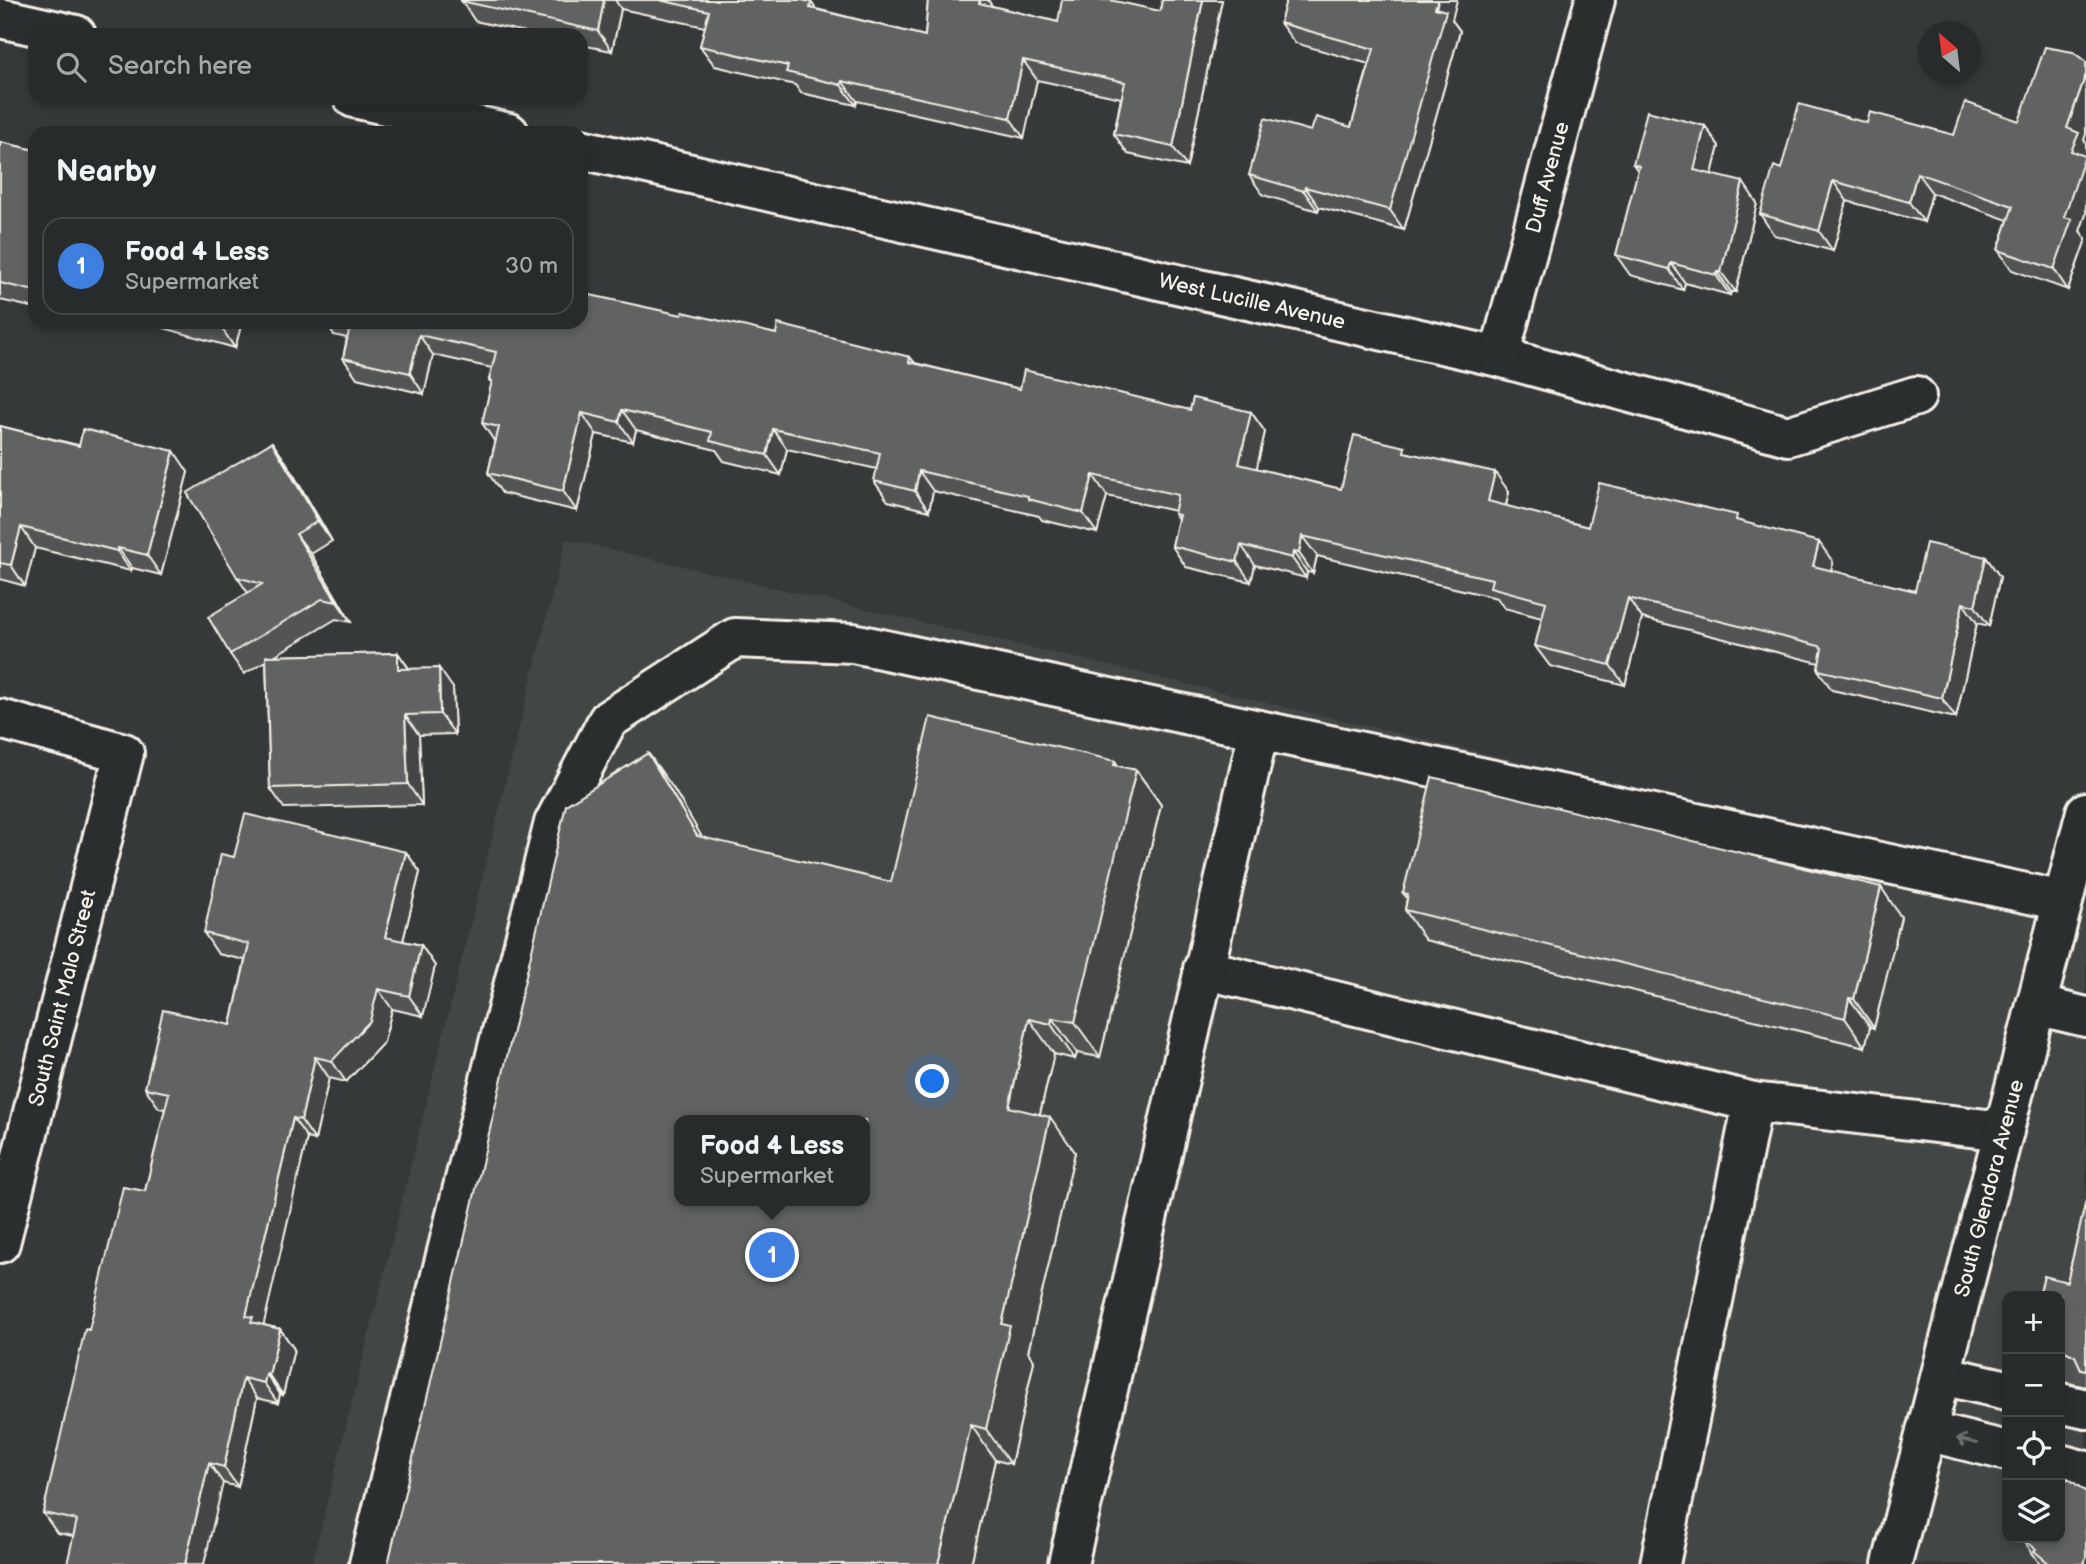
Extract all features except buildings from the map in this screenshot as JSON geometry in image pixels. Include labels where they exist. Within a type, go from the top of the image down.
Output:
[{"type":"street","name":"Duff Avenue","points":[[1499,357],[1595,0]]},
{"type":"street","points":[[0,18],[45,28]]},
{"type":"street","points":[[385,105],[478,126]]},
{"type":"street","name":"West Lucille Avenue","points":[[588,151],[1499,357],[1788,436],[1916,396]]},
{"type":"street","points":[[369,1564],[554,823],[608,720],[735,638],[853,643],[2063,901]]},
{"type":"street","name":"South Saint Malo Street","points":[[0,719],[124,753],[0,1243]]},
{"type":"street","points":[[1068,1564],[1259,730]]},
{"type":"street","name":"South Glendora Avenue","points":[[1892,1564],[2086,812]]},
{"type":"street","points":[[1203,969],[1753,1102],[2004,1131]]},
{"type":"street","points":[[2036,1005],[2086,1017]]},
{"type":"street","points":[[1660,1564],[1753,1102]]},
{"type":"street","points":[[1941,1375],[2002,1389]]},
{"type":"street","points":[[2065,1404],[2086,1409]]},
{"type":"street","points":[[1926,1431],[2002,1450]]},
{"type":"street","points":[[2065,1465],[2086,1471]]},
{"type":"shaded area","points":[[566,539],[2086,894],[2086,1564],[312,1564]]},
{"type":"place","name":"Food 4 Less","points":[[772,1255]]}]
